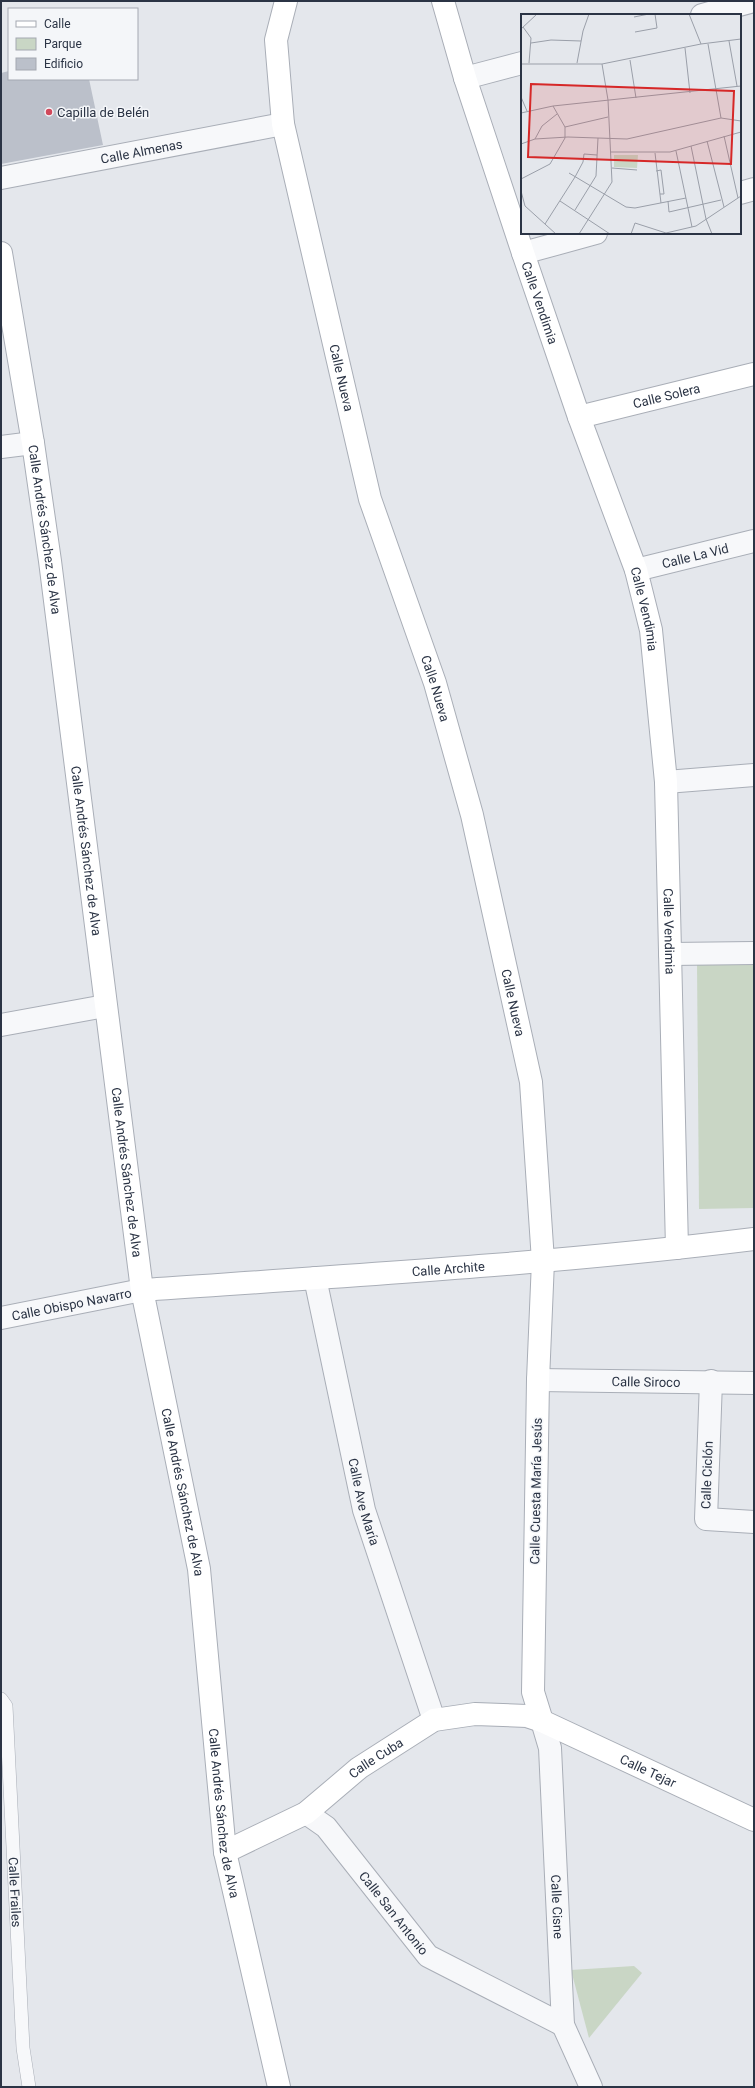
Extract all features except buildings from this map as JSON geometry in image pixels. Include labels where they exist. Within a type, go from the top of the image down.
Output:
[{"type":"street","name":"Calle Nueva","points":[[286,1],[276,40],[283,124],[370,499],[435,683],[472,815],[531,1082],[543,1261]]},
{"type":"street","name":"Calle Vendimia","points":[[443,1],[466,78],[523,253],[580,417],[636,570],[651,630],[666,782],[677,1248]]},
{"type":"street","points":[[704,14],[727,5],[754,2]]},
{"type":"street","points":[[466,78],[521,63]]},
{"type":"street","name":"Calle Almenas","points":[[1,178],[283,124]]},
{"type":"street","points":[[741,193],[754,190]]},
{"type":"street","points":[[523,253],[592,234]]},
{"type":"street","name":"Calle Andrés Sánchez de Alva","points":[[1,253],[33,443],[50,561],[142,1290],[199,1568],[225,1852],[279,2087]]},
{"type":"street","name":"Calle Solera","points":[[580,417],[754,374]]},
{"type":"street","points":[[1,447],[33,443]]},
{"type":"street","name":"Calle La Vid","points":[[636,570],[754,541]]},
{"type":"street","points":[[666,782],[754,775]]},
{"type":"street","points":[[670,954],[754,953]]},
{"type":"street","points":[[1,1025],[105,1006]]},
{"type":"street","name":"Calle Archite","points":[[142,1290],[543,1261],[677,1248],[754,1238]]},
{"type":"street","name":"Calle Cuesta María Jesús","points":[[542,1721],[533,1692],[538,1380],[543,1261]]},
{"type":"street","name":"Calle Ave María","points":[[315,1278],[364,1510],[434,1720]]},
{"type":"street","name":"Calle Obispo Navarro","points":[[1,1318],[142,1290]]},
{"type":"street","name":"Calle Siroco","points":[[538,1380],[711,1381],[754,1383]]},
{"type":"street","name":"Calle Ciclón","points":[[711,1381],[706,1519],[754,1522]]},
{"type":"street","name":"Calle Cuba","points":[[225,1852],[306,1813],[359,1768],[434,1720],[475,1714],[527,1716],[542,1721]]},
{"type":"street","name":"Calle Tejar","points":[[542,1721],[754,1820]]},
{"type":"street","name":"Calle Cisne","points":[[542,1721],[550,1748],[563,2024],[591,2087]]},
{"type":"street","name":"Calle San Antonio","points":[[306,1813],[326,1827],[428,1956],[563,2024]]},
{"type":"lane","name":"Calle Frailes","points":[[1,1699],[6,1706],[23,2048],[29,2087]]},
{"type":"green space","points":[[697,963],[754,963],[754,1208],[699,1209]]},
{"type":"green space","points":[[634,1966],[642,1973],[589,2038],[571,1970]]},
{"type":"place","name":"Capilla de Belén","points":[[49,112]]}]
